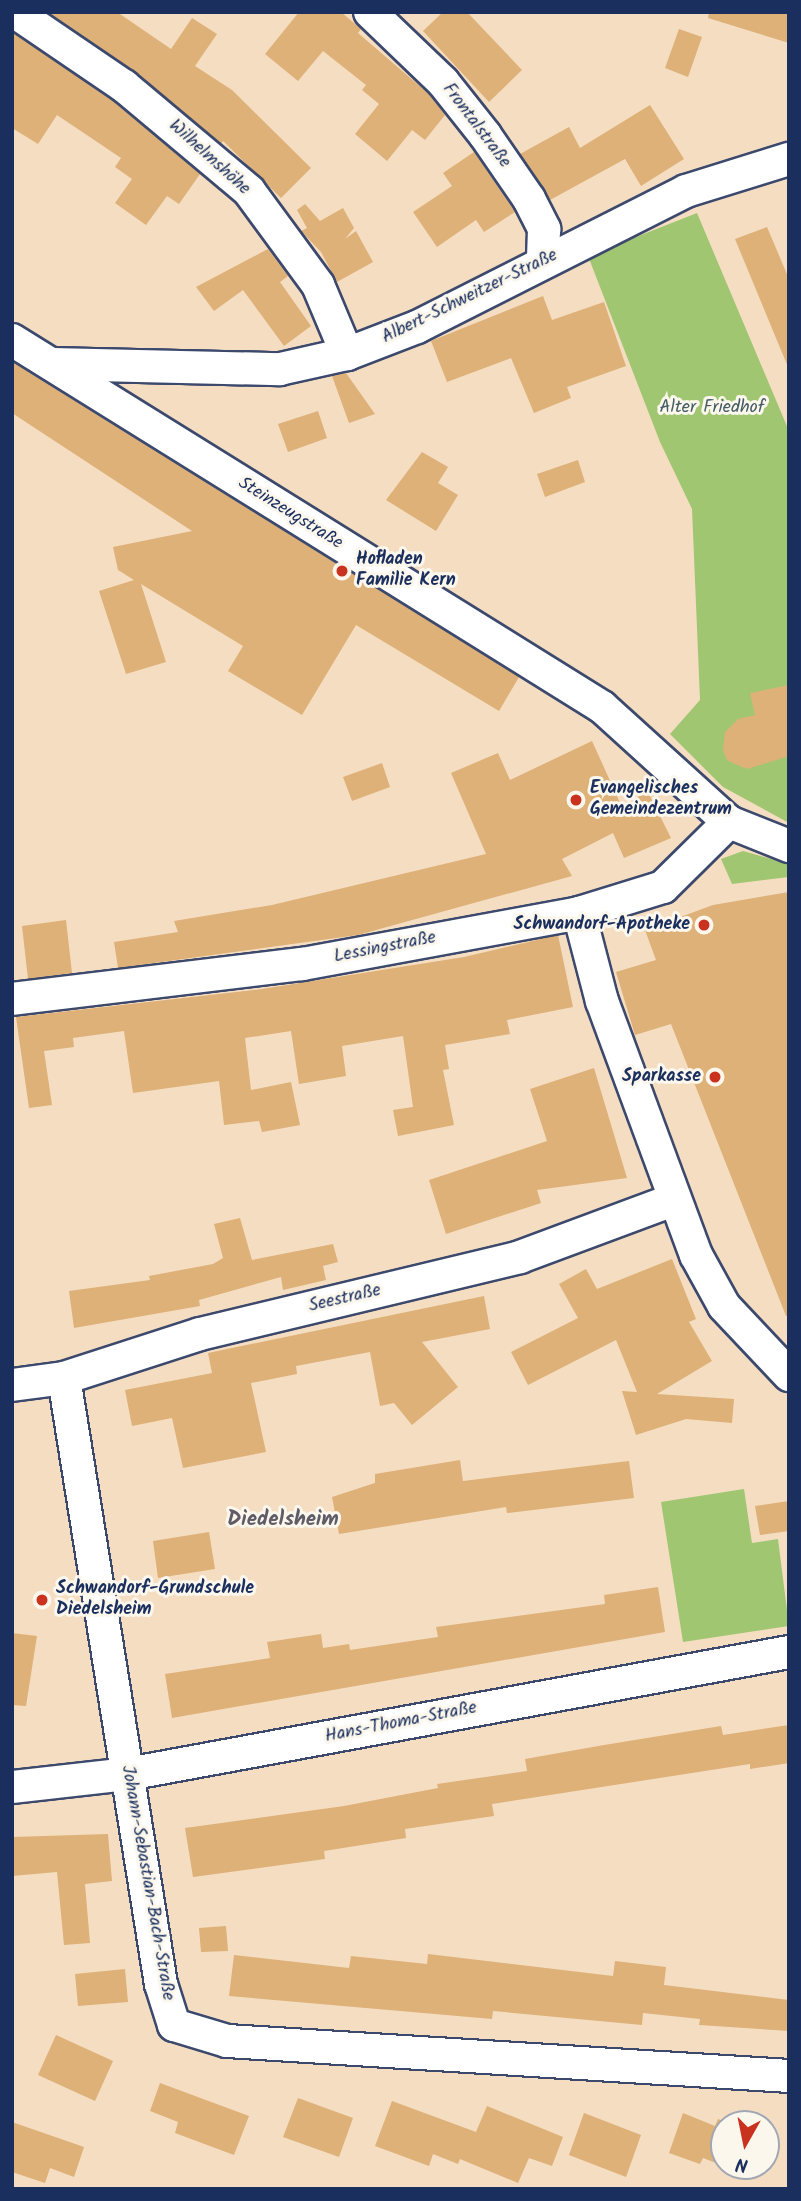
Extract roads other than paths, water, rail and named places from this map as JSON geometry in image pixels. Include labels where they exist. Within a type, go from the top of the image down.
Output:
[{"type":"street","name":"Wilhelmshöhe","points":[[15,12],[124,86],[249,191],[318,285],[347,354]]},
{"type":"street","name":"Frontalstraße","points":[[370,12],[443,82],[522,188],[544,229],[543,262]]},
{"type":"street","name":"Albert-Schweitzer-Straße","points":[[52,364],[280,369],[347,354],[416,327],[686,191],[789,159]]},
{"type":"street","name":"Steinzeugstraße","points":[[12,340],[602,707],[729,822]]},
{"type":"street","points":[[729,822],[789,846]]},
{"type":"street","name":"Lessingstraße","points":[[12,999],[302,964],[579,913],[663,887],[729,822]]},
{"type":"street","points":[[579,913],[602,1001],[673,1199],[724,1306],[789,1375]]},
{"type":"street","name":"Seestraße","points":[[12,1385],[64,1378],[200,1334],[520,1257],[673,1199]]},
{"type":"street","name":"Johann-Sebastian-Bach-Straße","points":[[64,1378],[161,1984],[174,2025],[227,2041],[789,2076]]},
{"type":"street","name":"Hans-Thoma-Straße","points":[[12,1787],[128,1774],[789,1652]]},
{"type":"place","name":"Hofladen Familie Kern","points":[[342,571]]},
{"type":"place","name":"Evangelisches Gemeindezentrum","points":[[576,800]]},
{"type":"place","name":"Schwandorf-Apotheke","points":[[704,925]]},
{"type":"place","name":"Sparkasse","points":[[715,1077]]},
{"type":"place","name":"Schwandorf-Grundschule Diedelsheim","points":[[42,1600]]},
{"type":"district","name":"Diedelsheim","points":[[283,1520]]},
{"type":"park label","name":"Alter Friedhof","points":[[712,408]]}]
